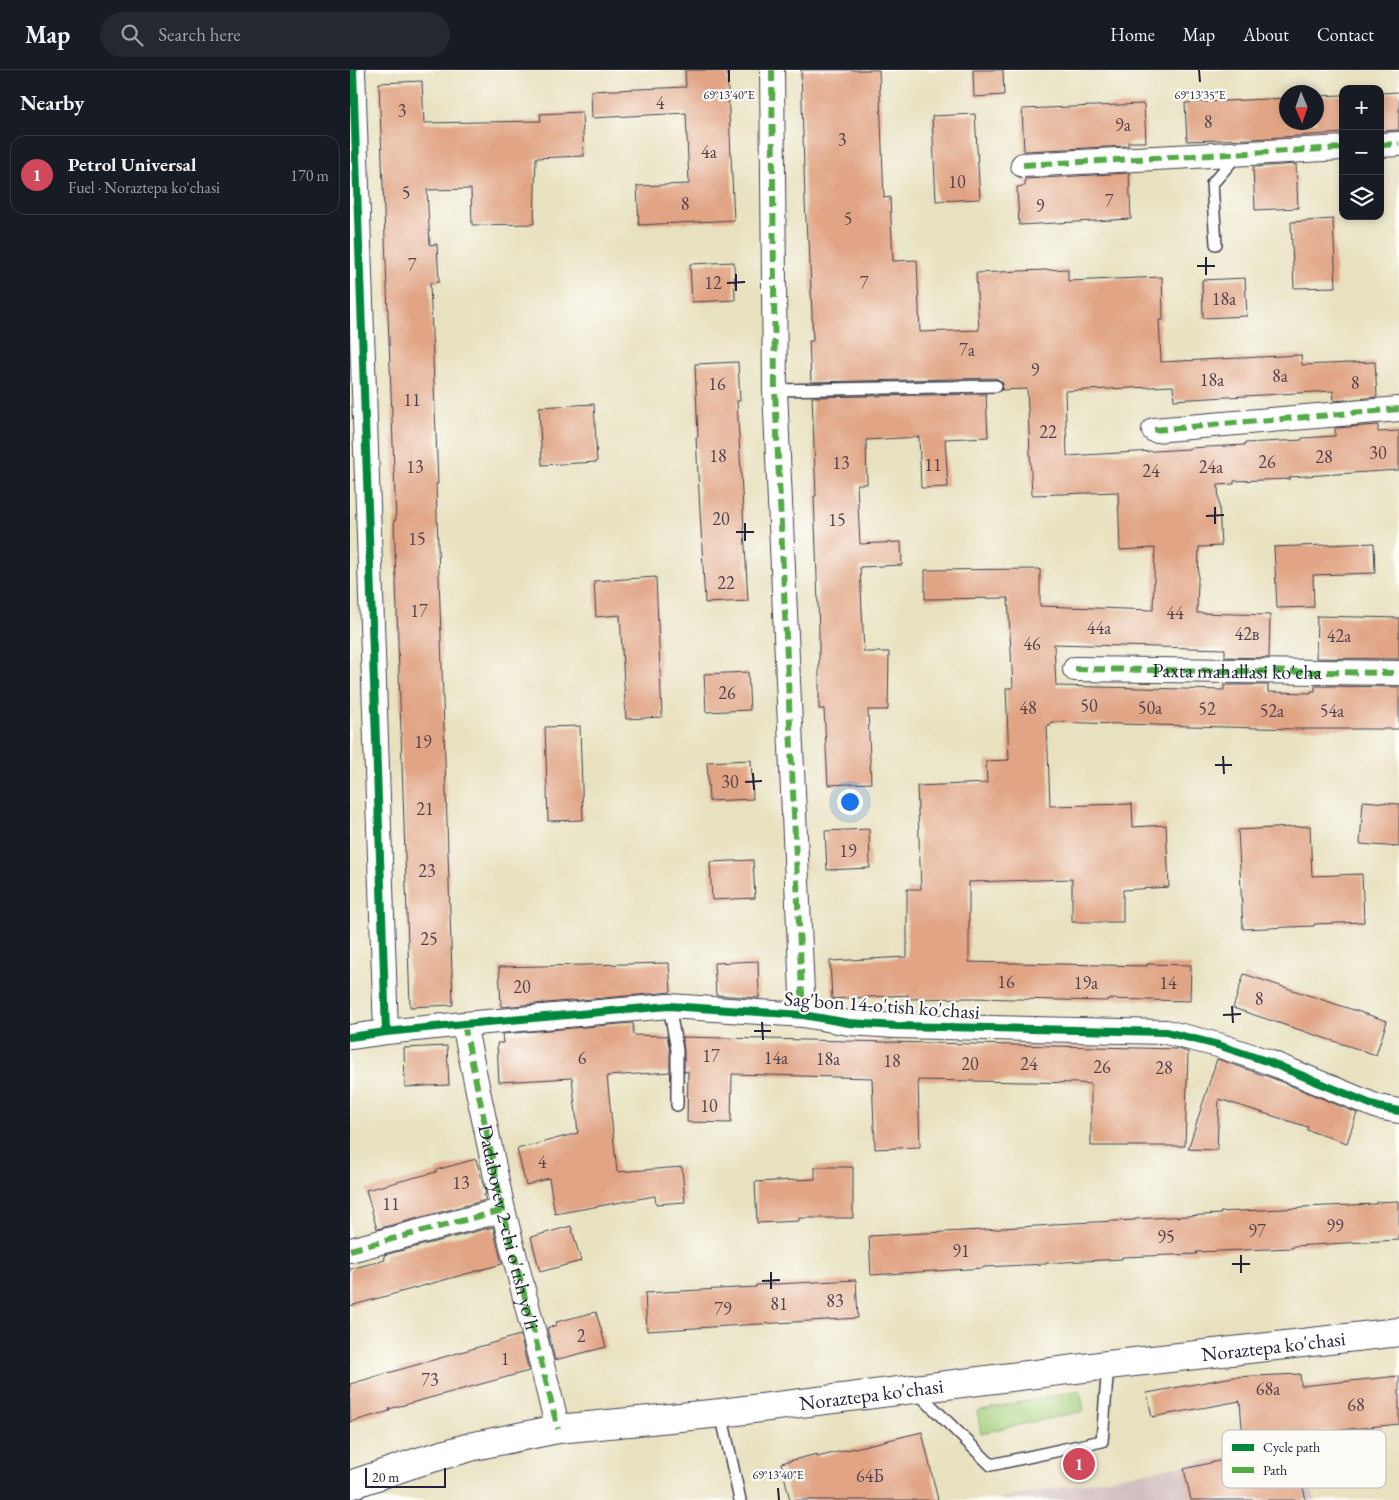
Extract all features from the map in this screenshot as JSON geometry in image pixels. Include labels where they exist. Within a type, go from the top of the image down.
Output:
[{"type":"main road","name":"Noraztepa ko'chasi","points":[[350,1485],[418,1462],[474,1446],[558,1429],[721,1413],[1108,1365],[1399,1332]]},
{"type":"street","points":[[353,70],[386,1032]]},
{"type":"street","points":[[772,70],[775,390],[803,1015]]},
{"type":"street","points":[[1384,145],[1399,144]]},
{"type":"street","points":[[1023,165],[1339,148]]},
{"type":"street","points":[[1154,430],[1399,409]]},
{"type":"street","name":"Paxta mahallasi ko'cha","points":[[1075,669],[1399,674]]},
{"type":"street","name":"Sag'bon 14-o'tish ko'chasi","points":[[350,1037],[464,1024],[669,1006],[803,1015],[849,1023],[897,1026],[1166,1032],[1218,1045],[1269,1062],[1378,1107],[1399,1111]]},
{"type":"street","name":"Dadaboyev 2-chi o'tish yo'li","points":[[464,1024],[503,1210],[558,1429]]},
{"type":"street","points":[[350,1250],[503,1210]]},
{"type":"lane","points":[[1216,244],[1212,184],[1237,155]]},
{"type":"lane","points":[[775,390],[996,386]]},
{"type":"lane","points":[[669,1006],[677,1050],[677,1105]]},
{"type":"lane","points":[[914,1389],[991,1465],[1102,1441],[1108,1365]]},
{"type":"lane","points":[[721,1413],[740,1500]]},
{"type":"shaded area","points":[[1222,1458],[1222,1488],[1310,1488],[1315,1500],[993,1500]]},
{"type":"green space","points":[[1080,1390],[1084,1411],[981,1433],[977,1411]]},
{"type":"building","points":[[685,70],[727,70],[734,220],[639,225],[637,186],[689,184],[686,113],[592,118],[591,91],[686,87]]},
{"type":"building","points":[[801,70],[879,70],[884,198],[890,197],[893,261],[917,260],[920,332],[979,330],[976,273],[1068,269],[1068,281],[1162,277],[1163,320],[1159,320],[1161,362],[1301,355],[1302,365],[1375,362],[1377,397],[1334,401],[1333,391],[1174,400],[1173,386],[1065,391],[1067,456],[1302,440],[1302,438],[1335,436],[1335,428],[1378,425],[1378,432],[1399,431],[1399,470],[1290,477],[1290,479],[1234,481],[1234,484],[1218,485],[1221,546],[1199,547],[1197,613],[1270,615],[1269,658],[1225,657],[1225,649],[1054,644],[1056,686],[1224,690],[1224,685],[1268,685],[1268,692],[1311,693],[1311,691],[1315,691],[1315,686],[1399,687],[1399,729],[1294,729],[1051,722],[1051,725],[1047,725],[1050,806],[1132,804],[1133,827],[1166,825],[1169,887],[1123,890],[1123,922],[1072,922],[1072,879],[969,882],[969,962],[1147,966],[1147,964],[1191,965],[1190,1001],[908,999],[908,995],[832,999],[830,961],[907,957],[907,889],[921,889],[917,786],[987,783],[986,761],[1009,760],[1006,688],[1013,688],[1008,598],[925,599],[925,570],[1040,569],[1040,606],[1153,610],[1155,548],[1120,550],[1118,492],[1032,495],[1027,389],[1002,390],[1003,383],[996,378],[811,382],[809,341],[813,341],[809,239],[807,239],[805,201]]},
{"type":"building","points":[[973,70],[1003,70],[1004,95],[974,97]]},
{"type":"building","points":[[422,81],[424,123],[541,121],[540,114],[582,112],[584,156],[536,158],[534,224],[472,225],[471,189],[427,190],[430,245],[437,244],[439,282],[430,283],[438,484],[436,484],[453,1005],[410,1007],[394,520],[396,520],[379,83]]},
{"type":"building","points":[[1399,92],[1399,130],[1384,131],[1384,93]]},
{"type":"building","points":[[1339,95],[1339,133],[1187,141],[1185,103],[1279,98],[1279,130],[1324,130],[1324,96]]},
{"type":"building","points":[[1144,104],[1146,142],[1128,142],[1128,146],[1024,151],[1022,109]]},
{"type":"building","points":[[975,114],[980,199],[936,201],[932,116]]},
{"type":"building","points":[[1296,164],[1298,208],[1255,210],[1253,167]]},
{"type":"building","points":[[1129,173],[1131,219],[1019,225],[1017,187],[1025,186],[1025,179]]},
{"type":"building","points":[[1333,219],[1336,287],[1294,288],[1291,222]]},
{"type":"building","points":[[734,262],[735,300],[692,302],[690,264]]},
{"type":"building","points":[[1245,278],[1247,316],[1203,318],[1202,280]]},
{"type":"building","points":[[738,362],[740,401],[737,401],[748,601],[705,603],[696,437],[698,437],[695,364]]},
{"type":"building","points":[[986,394],[988,437],[945,439],[948,487],[921,488],[919,437],[866,440],[867,484],[857,484],[860,544],[901,542],[902,565],[860,567],[864,652],[889,652],[888,710],[868,710],[871,783],[828,785],[824,709],[819,709],[819,631],[814,496],[816,496],[812,397]]},
{"type":"building","points":[[594,404],[597,462],[542,465],[539,407]]},
{"type":"building","points":[[1374,543],[1375,573],[1313,575],[1314,607],[1277,608],[1274,547]]},
{"type":"building","points":[[656,577],[662,717],[626,719],[620,615],[596,617],[594,581]]},
{"type":"building","points":[[1317,616],[1399,618],[1399,659],[1316,658]]},
{"type":"building","points":[[748,672],[750,710],[706,712],[704,674]]},
{"type":"building","points":[[580,726],[583,820],[548,821],[545,727]]},
{"type":"building","points":[[751,760],[753,799],[709,801],[707,762]]},
{"type":"building","points":[[1363,801],[1399,804],[1399,847],[1360,844]]},
{"type":"building","points":[[1310,826],[1312,876],[1362,874],[1364,922],[1243,929],[1238,830]]},
{"type":"building","points":[[869,829],[870,868],[827,870],[825,831]]},
{"type":"building","points":[[753,860],[755,898],[712,900],[710,862]]},
{"type":"building","points":[[758,961],[759,998],[716,995],[714,963]]},
{"type":"building","points":[[669,963],[671,992],[501,1007],[499,967]]},
{"type":"building","points":[[1244,974],[1387,1021],[1376,1055],[1233,1008]]},
{"type":"building","points":[[633,1023],[633,1035],[667,1036],[670,1051],[670,1072],[607,1076],[617,1172],[682,1167],[685,1202],[656,1204],[655,1196],[555,1214],[549,1178],[526,1185],[517,1149],[578,1133],[572,1078],[499,1082],[497,1043],[503,1043],[502,1034]]},
{"type":"building","points":[[682,1037],[1178,1049],[1188,1052],[1185,1146],[1091,1146],[1091,1084],[1079,1083],[918,1080],[920,1147],[875,1149],[872,1078],[732,1074],[731,1123],[687,1122],[688,1071],[684,1072]]},
{"type":"building","points":[[447,1046],[449,1085],[405,1087],[404,1048]]},
{"type":"building","points":[[1217,1059],[1272,1078],[1357,1113],[1347,1143],[1307,1130],[1308,1127],[1219,1099],[1217,1150],[1188,1149]]},
{"type":"building","points":[[476,1159],[486,1200],[377,1229],[366,1190],[436,1172],[436,1170]]},
{"type":"building","points":[[815,1167],[853,1167],[853,1218],[799,1218],[799,1221],[757,1223],[755,1182],[815,1179]]},
{"type":"building","points":[[1399,1201],[1399,1240],[871,1275],[869,1236],[1001,1229],[1221,1214],[1220,1212],[1376,1204],[1376,1202]]},
{"type":"building","points":[[571,1226],[581,1261],[540,1272],[531,1237]]},
{"type":"building","points":[[493,1227],[502,1264],[350,1306],[350,1269],[385,1260],[384,1255]]},
{"type":"building","points":[[856,1280],[858,1318],[647,1331],[645,1293]]},
{"type":"building","points":[[596,1312],[606,1347],[555,1360],[547,1328],[557,1325],[556,1322]]},
{"type":"building","points":[[520,1335],[529,1371],[389,1409],[390,1411],[350,1422],[350,1384]]},
{"type":"building","points":[[1300,1374],[1301,1386],[1399,1376],[1399,1424],[1340,1430],[1242,1430],[1240,1401],[1152,1417],[1147,1393],[1233,1377]]},
{"type":"building","points":[[922,1432],[938,1500],[790,1500],[781,1463],[817,1454],[817,1457]]},
{"type":"building","points":[[1222,1460],[1222,1488],[1303,1488],[1306,1500],[1191,1500],[1184,1469]]},
{"type":"marked path","points":[[772,70],[775,390],[803,1015]]},
{"type":"marked path","points":[[1384,145],[1399,144]]},
{"type":"marked path","points":[[1023,165],[1339,148]]},
{"type":"marked path","points":[[1154,430],[1399,409]]},
{"type":"marked path","points":[[1075,669],[1399,673]]},
{"type":"marked path","points":[[464,1024],[503,1210],[558,1429]]},
{"type":"marked path","points":[[350,1250],[503,1210]]},
{"type":"cycle path","points":[[353,70],[386,1032]]},
{"type":"cycle path","points":[[350,1037],[464,1024],[669,1006],[803,1015],[849,1023],[897,1026],[1166,1032],[1218,1045],[1269,1062],[1378,1107],[1399,1111]]},
{"type":"place","name":"Petrol Universal","points":[[1079,1464]]}]
